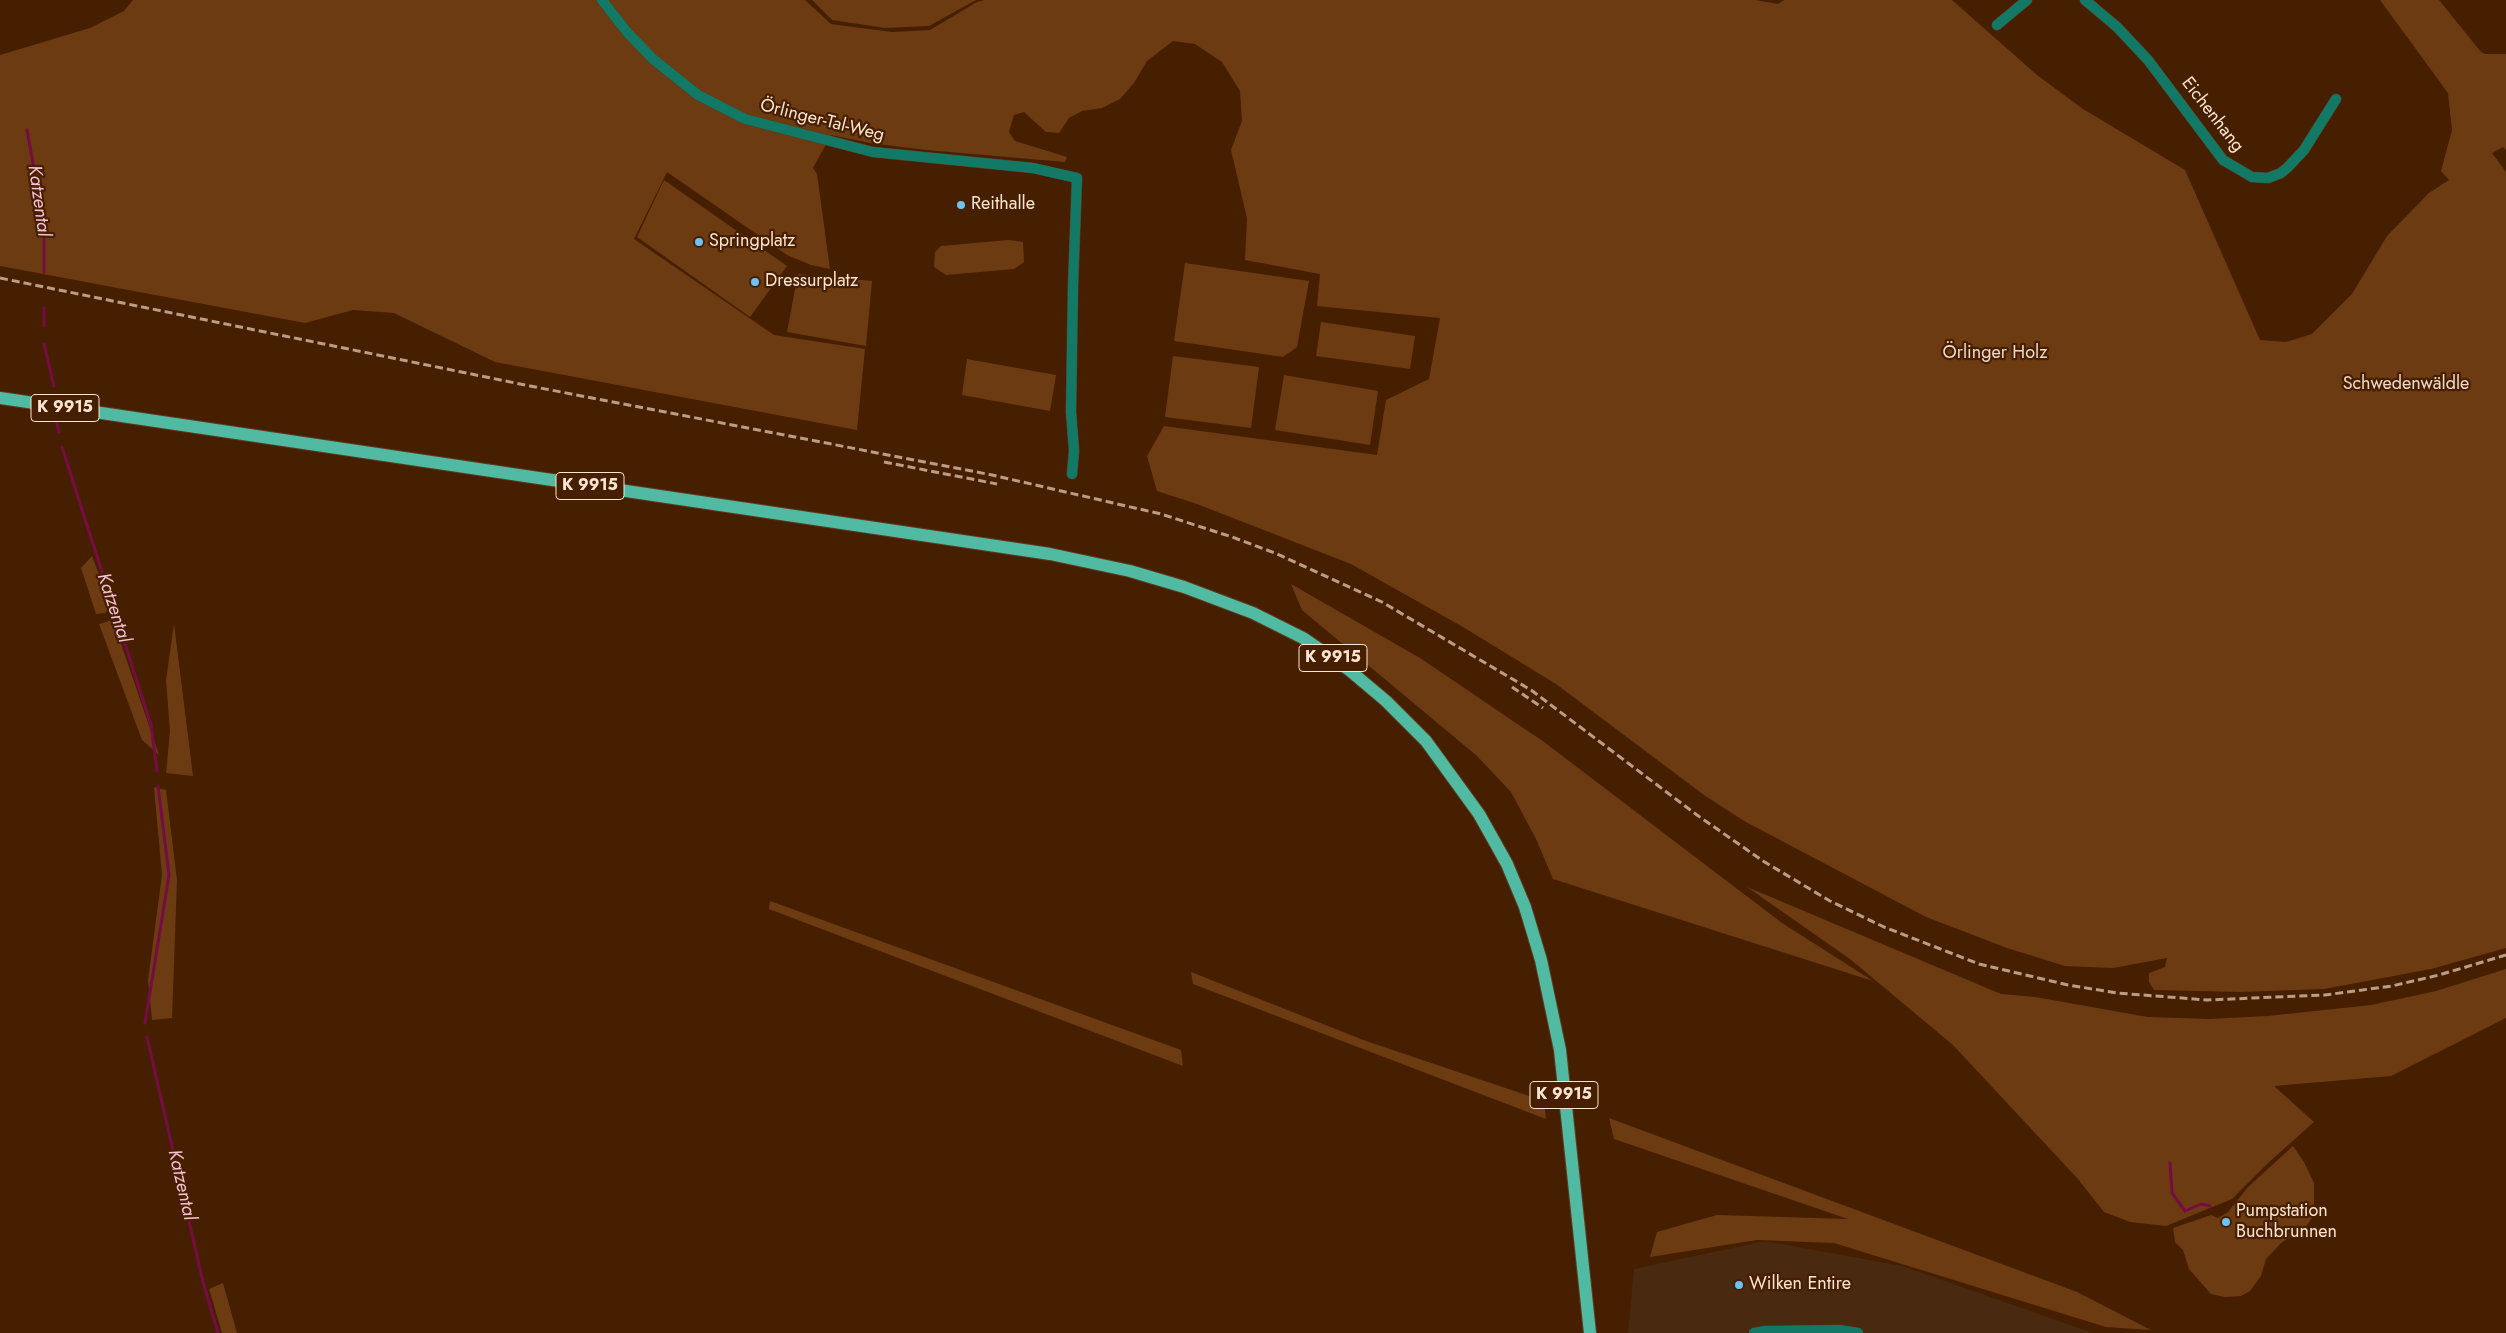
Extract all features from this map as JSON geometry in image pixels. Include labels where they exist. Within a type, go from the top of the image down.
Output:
[{"type":"main road","name":"K 9915","points":[[0,398],[1050,554],[1130,571],[1216,598],[1303,638],[1348,669],[1406,721],[1450,771],[1479,814],[1507,864],[1525,906],[1541,960],[1560,1050],[1590,1333]]},
{"type":"street","name":"Örlinger-Tal-Weg","points":[[602,0],[627,32],[652,59],[698,95],[745,119],[873,152],[1033,168],[1077,178],[1071,412],[1074,451],[1072,474]]},
{"type":"street","points":[[1997,25],[2027,0]]},
{"type":"street","name":"Eichenhang","points":[[2085,0],[2117,27],[2148,60],[2223,160],[2252,177],[2268,178],[2281,173],[2288,167],[2304,150],[2336,98]]},
{"type":"street","points":[[1754,1333],[1839,1330],[1858,1333]]},
{"type":"shaded area","points":[[1765,1241],[1902,1266],[2093,1333],[1628,1333],[1634,1269]]},
{"type":"green space","points":[[133,0],[805,0],[831,24],[892,32],[930,30],[977,2],[984,0],[1755,0],[1778,4],[1784,0],[1952,0],[2037,75],[2083,109],[2185,170],[2260,340],[2286,342],[2312,334],[2352,294],[2387,236],[2429,193],[2449,180],[2441,171],[2452,130],[2448,93],[2380,0],[2439,0],[2481,52],[2485,54],[2506,54],[2506,150],[2503,147],[2492,153],[2506,172],[2506,948],[2431,969],[2324,989],[2240,992],[2154,990],[2149,982],[2149,973],[2165,967],[2167,958],[2113,968],[2065,966],[2007,948],[1926,917],[1744,821],[1704,795],[1556,684],[1463,627],[1351,564],[1197,504],[1157,491],[1147,456],[1164,426],[1377,455],[1386,400],[1429,379],[1440,318],[1317,306],[1320,274],[1245,260],[1247,218],[1231,150],[1242,121],[1240,91],[1222,62],[1195,44],[1173,41],[1147,61],[1134,83],[1120,99],[1102,108],[1082,111],[1069,118],[1059,133],[1046,132],[1024,112],[1014,115],[1009,132],[1015,141],[1067,157],[1065,162],[926,150],[870,143],[831,135],[813,168],[817,174],[830,269],[811,265],[787,255],[667,172],[634,239],[774,335],[865,349],[857,430],[495,362],[394,313],[353,310],[305,323],[0,266],[0,55],[90,28],[124,11]]},
{"type":"green space","points":[[812,0],[976,0],[929,26],[885,28],[832,20]]},
{"type":"green space","name":"Springplatz","points":[[664,180],[787,266],[750,317],[637,237]]},
{"type":"green space","points":[[1009,240],[1023,242],[1024,262],[1014,269],[946,275],[934,267],[935,252],[941,246]]},
{"type":"green space","points":[[1185,263],[1309,281],[1297,347],[1283,357],[1174,341]]},
{"type":"green space","points":[[798,274],[872,281],[866,346],[787,332]]},
{"type":"green space","points":[[1321,322],[1415,336],[1410,369],[1316,356]]},
{"type":"green space","points":[[1173,356],[1259,367],[1251,428],[1165,417]]},
{"type":"green space","points":[[967,359],[1056,375],[1050,411],[962,395]]},
{"type":"green space","points":[[1284,375],[1378,391],[1370,445],[1275,430]]},
{"type":"green space","points":[[92,556],[111,606],[105,613],[96,614],[81,568]]},
{"type":"green space","points":[[1291,584],[1420,658],[1544,742],[1782,923],[1873,981],[1553,879],[1536,839],[1511,792],[1477,756],[1302,610]]},
{"type":"green space","points":[[113,620],[159,755],[142,740],[99,624]]},
{"type":"green space","points":[[174,624],[193,776],[166,773],[170,731],[166,680]]},
{"type":"green space","points":[[154,787],[166,790],[177,880],[172,1018],[152,1020],[148,980],[162,875]]},
{"type":"green space","points":[[1747,887],[2001,994],[2035,997],[2148,1017],[2209,1019],[2268,1016],[2371,1005],[2436,991],[2506,969],[2506,1018],[2391,1076],[2274,1086],[2314,1122],[2267,1164],[2232,1199],[2166,1226],[2130,1222],[2104,1212],[2078,1179],[1953,1045],[1850,959]]},
{"type":"green space","points":[[770,901],[1181,1050],[1183,1066],[769,909]]},
{"type":"green space","points":[[1191,972],[1366,1041],[1544,1101],[1546,1119],[1193,984]]},
{"type":"green space","points":[[1609,1118],[2077,1292],[2151,1330],[2106,1327],[1834,1243],[1757,1240],[1650,1257],[1657,1232],[1717,1215],[1848,1219],[1614,1139]]},
{"type":"green space","points":[[2293,1146],[2304,1162],[2314,1183],[2314,1215],[2305,1228],[2281,1243],[2266,1259],[2261,1276],[2250,1291],[2241,1296],[2225,1297],[2211,1294],[2189,1269],[2183,1250],[2175,1242],[2173,1228],[2211,1215],[2218,1218],[2228,1212],[2248,1187]]},
{"type":"green space","points":[[223,1283],[237,1333],[222,1333],[209,1289]]},
{"type":"waterway","name":"Katzental","points":[[27,130],[44,225],[44,272]]},
{"type":"waterway","name":"Katzental","points":[[44,308],[44,326]]},
{"type":"waterway","name":"Katzental","points":[[44,344],[54,386]]},
{"type":"waterway","name":"Katzental","points":[[56,419],[59,432]]},
{"type":"waterway","name":"Katzental","points":[[62,447],[151,725],[157,771]]},
{"type":"waterway","name":"Katzental","points":[[145,1023],[169,875],[158,786]]},
{"type":"waterway","name":"Katzental","points":[[147,1037],[203,1282],[218,1333]]},
{"type":"waterway","points":[[2170,1163],[2172,1193],[2185,1211],[2201,1204],[2210,1206]]},
{"type":"railway","points":[[0,278],[530,386],[992,475],[1161,514],[1232,537],[1275,553],[1382,602],[1531,690],[1697,815],[1763,861],[1830,901],[1884,927],[1979,964],[2068,985],[2117,993],[2207,1000],[2325,995],[2392,986],[2439,975],[2506,955]]},
{"type":"railway","points":[[884,462],[997,484]]},
{"type":"railway","points":[[1512,687],[1543,708]]},
{"type":"place","name":"Reithalle","points":[[961,205]]},
{"type":"place","name":"Springplatz","points":[[699,242]]},
{"type":"place","name":"Dressurplatz","points":[[755,282]]},
{"type":"place","name":"Pumpstation Buchbrunnen","points":[[2226,1222]]},
{"type":"place","name":"Wilken Entire","points":[[1739,1285]]},
{"type":"park label","name":"Örlinger Holz","points":[[1995,354]]},
{"type":"park label","name":"Schwedenwäldle","points":[[2406,385]]}]
